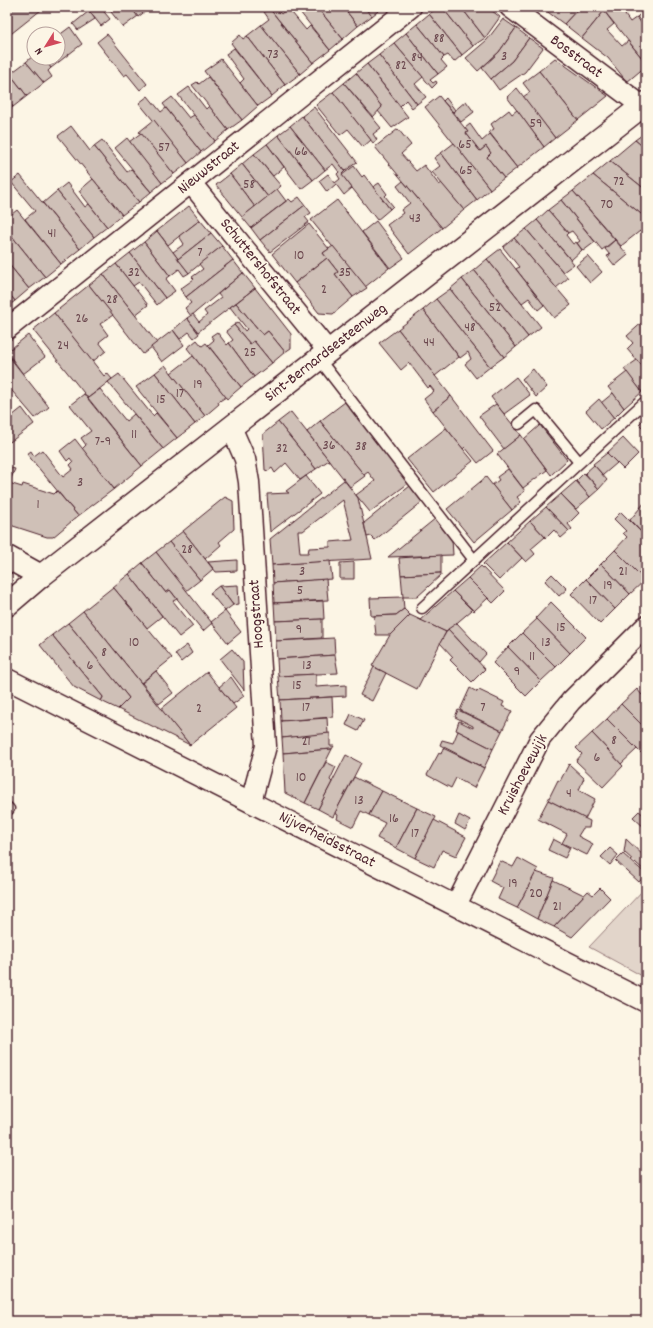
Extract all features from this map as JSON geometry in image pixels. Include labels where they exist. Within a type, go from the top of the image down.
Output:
[{"type":"main road","name":"Sint-Bernardsesteenweg","points":[[7,605],[41,576],[644,105]]},
{"type":"main road","points":[[7,557],[41,576]]},
{"type":"street","name":"Nieuwstraat","points":[[7,329],[411,7]]},
{"type":"street","name":"Bosstraat","points":[[510,7],[644,105]]},
{"type":"street","name":"Schuttershofstraat","points":[[191,183],[324,355]]},
{"type":"street","name":"Hoogstraat","points":[[231,427],[246,459],[249,482],[266,746],[251,802]]},
{"type":"street","name":"Kruishoevewijk","points":[[456,905],[540,739],[571,701],[646,626]]},
{"type":"street","name":"Nijverheidsstraat","points":[[7,679],[646,1002]]},
{"type":"lane","points":[[324,355],[474,560]]},
{"type":"lane","points":[[422,608],[646,401]]},
{"type":"lane","points":[[519,424],[536,410],[579,462]]},
{"type":"lane","points":[[7,807],[9,809],[7,810]]},
{"type":"shaded area","points":[[646,887],[646,978],[589,947]]},
{"type":"building","points":[[7,7],[39,7],[41,10],[7,37]]},
{"type":"building","points":[[95,7],[100,7],[110,19],[101,26],[89,11]]},
{"type":"building","points":[[107,7],[131,7],[138,16],[123,27]]},
{"type":"building","points":[[131,7],[151,7],[138,17]]},
{"type":"building","points":[[275,7],[281,14],[288,8],[306,30],[310,26],[330,50],[313,63],[269,8]]},
{"type":"building","points":[[296,7],[317,7],[343,39],[330,50]]},
{"type":"building","points":[[317,7],[343,7],[358,26],[343,39]]},
{"type":"building","points":[[343,7],[364,7],[372,16],[358,26]]},
{"type":"building","points":[[364,7],[383,7],[372,16]]},
{"type":"building","points":[[439,7],[442,7],[473,46],[462,55],[429,14]]},
{"type":"building","points":[[442,7],[461,7],[485,38],[473,46]]},
{"type":"building","points":[[461,7],[487,7],[500,17],[485,38]]},
{"type":"building","points":[[541,7],[580,7],[564,24]]},
{"type":"building","points":[[580,7],[601,7],[604,11],[582,38],[564,24]]},
{"type":"building","points":[[601,7],[624,7],[629,12],[625,15],[630,22],[637,17],[646,29],[646,63]]},
{"type":"building","points":[[641,7],[646,7],[646,29],[637,17],[644,11]]},
{"type":"building","points":[[269,8],[313,63],[300,74],[261,25],[269,19],[264,12]]},
{"type":"building","points":[[89,11],[95,19],[78,30],[73,24]]},
{"type":"building","points":[[604,11],[614,24],[607,30],[622,46],[628,41],[646,63],[646,66],[627,82],[608,58],[582,38]]},
{"type":"building","points":[[429,14],[462,55],[454,62],[448,55],[444,57],[417,24]]},
{"type":"building","points":[[503,19],[516,28],[499,52],[478,71],[466,58],[487,40]]},
{"type":"building","points":[[417,24],[444,57],[441,60],[447,67],[438,74],[406,33]]},
{"type":"building","points":[[261,25],[300,74],[285,85],[247,36]]},
{"type":"building","points":[[70,27],[82,44],[66,56],[66,30]]},
{"type":"building","points":[[516,28],[529,38],[512,61],[491,79],[482,68],[499,52]]},
{"type":"building","points":[[406,33],[438,74],[430,80],[433,83],[436,81],[437,83],[432,88],[394,43]]},
{"type":"building","points":[[107,34],[147,84],[140,90],[127,74],[124,76],[97,42]]},
{"type":"building","points":[[240,35],[243,39],[247,36],[285,85],[272,96],[231,43]]},
{"type":"building","points":[[529,38],[543,48],[525,72],[499,90],[491,79],[512,61]]},
{"type":"building","points":[[394,43],[423,77],[415,84],[426,97],[417,104],[379,55]]},
{"type":"building","points":[[234,48],[272,96],[258,106],[240,83],[244,79],[226,54]]},
{"type":"building","points":[[379,55],[417,104],[412,108],[406,100],[400,106],[367,64]]},
{"type":"building","points":[[555,58],[608,96],[578,120],[539,71]]},
{"type":"building","points":[[221,59],[258,106],[242,120],[204,71]]},
{"type":"building","points":[[26,62],[26,66],[29,66],[44,83],[27,96],[10,74]]},
{"type":"building","points":[[367,64],[408,117],[392,128],[378,111],[382,107],[356,73]]},
{"type":"building","points":[[29,66],[49,66],[51,68],[48,71],[52,77],[44,83]]},
{"type":"building","points":[[539,71],[578,120],[555,138],[523,97],[530,92],[523,83]]},
{"type":"building","points":[[356,73],[382,107],[373,117],[344,83]]},
{"type":"building","points":[[10,74],[27,96],[13,107],[7,99],[7,77]]},
{"type":"building","points":[[208,77],[242,120],[228,130],[192,85],[197,82],[199,84]]},
{"type":"building","points":[[344,83],[381,128],[373,134],[377,140],[373,143],[333,92]]},
{"type":"building","points":[[189,87],[206,109],[209,106],[228,130],[215,141],[178,95]]},
{"type":"building","points":[[517,88],[555,138],[544,147],[507,97]]},
{"type":"building","points":[[333,92],[371,140],[363,147],[348,129],[340,135],[316,105]]},
{"type":"building","points":[[148,96],[161,112],[166,108],[201,152],[188,163],[139,103]]},
{"type":"building","points":[[439,96],[468,132],[466,133],[480,151],[486,146],[491,153],[487,157],[504,178],[490,189],[425,107]]},
{"type":"building","points":[[172,97],[189,118],[194,115],[215,141],[201,152],[163,104]]},
{"type":"building","points":[[446,98],[455,110],[453,112],[443,101]]},
{"type":"building","points":[[7,99],[13,107],[7,112]]},
{"type":"building","points":[[466,101],[474,112],[461,122],[453,112]]},
{"type":"building","points":[[314,107],[357,162],[345,171],[302,116]]},
{"type":"building","points":[[509,110],[512,114],[517,110],[544,147],[517,168],[489,132],[494,129],[491,124]]},
{"type":"building","points":[[302,116],[345,171],[342,174],[352,188],[344,195],[335,183],[340,179],[337,174],[339,172],[333,164],[325,170],[290,126]]},
{"type":"building","points":[[154,120],[188,163],[174,174],[139,132]]},
{"type":"building","points":[[470,124],[482,141],[490,134],[517,168],[504,178],[487,157],[491,153],[486,146],[480,151],[466,133],[468,132],[465,128]]},
{"type":"building","points":[[71,126],[90,151],[94,146],[139,202],[122,215],[58,136]]},
{"type":"building","points":[[290,126],[325,170],[313,180],[278,135]]},
{"type":"building","points":[[398,129],[411,145],[401,154],[416,171],[424,165],[439,185],[442,183],[464,210],[442,228],[375,147]]},
{"type":"building","points":[[646,132],[646,149],[635,140]]},
{"type":"building","points":[[141,133],[174,174],[162,183],[129,142]]},
{"type":"building","points":[[278,135],[313,180],[301,189],[267,144]]},
{"type":"building","points":[[127,138],[162,183],[151,192],[115,148]]},
{"type":"building","points":[[102,140],[127,172],[131,169],[151,192],[139,202],[94,146]]},
{"type":"building","points":[[635,140],[646,149],[646,190],[610,161]]},
{"type":"building","points":[[454,143],[490,189],[477,200],[441,153]]},
{"type":"building","points":[[267,144],[284,167],[273,176],[254,154]]},
{"type":"building","points":[[441,153],[477,200],[464,210],[432,172],[440,166],[434,158]]},
{"type":"building","points":[[254,154],[281,186],[268,197],[242,164]]},
{"type":"building","points":[[610,161],[646,190],[646,218],[593,175]]},
{"type":"building","points":[[242,164],[268,197],[255,207],[230,174]]},
{"type":"building","points":[[354,166],[362,177],[364,175],[390,209],[377,220],[342,175]]},
{"type":"building","points":[[230,174],[255,207],[242,217],[216,185]]},
{"type":"building","points":[[328,174],[336,184],[327,192],[319,181]]},
{"type":"building","points":[[20,175],[80,249],[61,264],[25,219],[35,211],[11,182]]},
{"type":"building","points":[[593,175],[646,218],[646,238],[640,231],[621,246],[573,191]]},
{"type":"building","points":[[93,179],[122,215],[107,227],[79,191]]},
{"type":"building","points":[[403,181],[442,228],[409,254],[387,225],[403,213],[401,210],[410,203],[397,186]]},
{"type":"building","points":[[67,183],[85,207],[89,204],[107,227],[94,237],[57,191]]},
{"type":"building","points":[[379,183],[387,194],[385,196],[393,206],[390,209],[373,187]]},
{"type":"building","points":[[277,189],[286,201],[251,228],[242,217]]},
{"type":"building","points":[[57,191],[94,237],[80,249],[43,203]]},
{"type":"building","points":[[573,191],[615,240],[602,250],[561,200]]},
{"type":"building","points":[[299,197],[305,205],[260,240],[251,228],[289,199],[292,202]]},
{"type":"building","points":[[337,200],[389,268],[365,287],[311,220]]},
{"type":"building","points":[[561,200],[595,242],[583,251],[577,243],[580,241],[572,231],[568,233],[548,210]]},
{"type":"building","points":[[305,205],[311,213],[305,217],[309,222],[270,252],[260,240]]},
{"type":"building","points":[[189,206],[200,220],[168,245],[157,231]]},
{"type":"building","points":[[17,210],[61,264],[45,277],[7,230],[7,218]]},
{"type":"building","points":[[548,210],[568,233],[566,235],[573,244],[576,242],[582,250],[571,260],[537,220]]},
{"type":"building","points":[[200,220],[211,233],[178,259],[173,252],[184,244],[179,236]]},
{"type":"building","points":[[537,220],[574,264],[563,272],[526,229]]},
{"type":"building","points":[[376,221],[404,258],[390,268],[362,232]]},
{"type":"building","points":[[309,224],[329,249],[323,253],[327,258],[295,283],[272,254]]},
{"type":"building","points":[[526,229],[568,278],[556,288],[514,238]]},
{"type":"building","points":[[157,231],[189,273],[184,276],[179,269],[170,276],[144,242]]},
{"type":"building","points":[[211,233],[222,246],[189,273],[178,259]]},
{"type":"building","points":[[11,235],[45,277],[29,289],[7,262],[7,239]]},
{"type":"building","points":[[514,238],[571,305],[554,318],[516,269],[519,267],[503,247]]},
{"type":"building","points":[[615,240],[628,255],[615,266],[607,256],[610,255],[605,249]]},
{"type":"building","points":[[144,242],[170,276],[166,279],[175,291],[165,298],[130,253]]},
{"type":"building","points":[[222,246],[233,260],[186,297],[180,289],[194,279],[192,277],[203,269],[199,264]]},
{"type":"building","points":[[333,246],[367,288],[353,297],[335,274],[338,272],[323,253]]},
{"type":"building","points":[[500,249],[544,305],[538,310],[529,298],[522,303],[487,259]]},
{"type":"building","points":[[130,253],[165,298],[157,305],[139,282],[133,286],[116,264]]},
{"type":"building","points":[[588,256],[602,272],[590,283],[576,266]]},
{"type":"building","points":[[327,258],[338,272],[335,274],[353,297],[333,314],[319,313],[295,283]]},
{"type":"building","points":[[487,259],[541,327],[528,337],[474,270]]},
{"type":"building","points":[[233,260],[243,273],[191,316],[185,308],[191,303],[186,297]]},
{"type":"building","points":[[7,262],[29,289],[15,301],[7,291]]},
{"type":"building","points":[[116,264],[148,305],[135,315],[103,274]]},
{"type":"building","points":[[474,270],[528,337],[516,347],[462,279]]},
{"type":"building","points":[[243,273],[255,288],[198,332],[187,318],[193,314],[199,322],[207,315],[204,311],[221,298],[218,294]]},
{"type":"building","points":[[103,274],[157,343],[143,354],[89,285]]},
{"type":"building","points":[[462,279],[516,347],[504,357],[450,289]]},
{"type":"building","points":[[89,285],[113,315],[100,324],[108,335],[99,342],[106,351],[92,362],[54,313]]},
{"type":"building","points":[[255,288],[291,334],[291,348],[285,352],[268,331],[263,335],[236,303]]},
{"type":"building","points":[[450,289],[504,357],[490,367],[436,299]]},
{"type":"building","points":[[7,291],[15,301],[7,307]]},
{"type":"building","points":[[436,299],[490,367],[476,378],[465,364],[471,359],[468,352],[460,358],[423,310]]},
{"type":"building","points":[[236,303],[263,335],[268,331],[285,352],[272,363],[254,341],[250,344],[234,325],[238,322],[245,331],[247,329],[230,307]]},
{"type":"building","points":[[423,310],[459,357],[435,376],[398,329]]},
{"type":"building","points":[[54,313],[104,376],[107,373],[112,379],[88,398],[33,330]]},
{"type":"building","points":[[187,318],[199,334],[194,338],[189,332],[180,339],[173,330]]},
{"type":"building","points":[[646,319],[646,371],[627,349],[633,343],[627,336]]},
{"type":"building","points":[[234,325],[250,344],[254,341],[272,363],[254,377],[229,343],[233,340],[226,331]]},
{"type":"building","points":[[398,329],[451,396],[433,411],[424,399],[434,391],[430,386],[428,388],[409,363],[401,370],[379,343]]},
{"type":"building","points":[[173,330],[184,345],[162,362],[151,347]]},
{"type":"building","points":[[217,332],[227,345],[229,343],[254,377],[241,387],[208,345],[214,340],[211,336]]},
{"type":"building","points":[[28,335],[45,357],[23,374],[7,352]]},
{"type":"building","points":[[197,340],[202,346],[206,343],[241,387],[227,399],[187,348]]},
{"type":"building","points":[[7,354],[49,407],[35,418],[7,385]]},
{"type":"building","points":[[193,356],[226,397],[218,402],[219,404],[205,416],[171,373]]},
{"type":"building","points":[[637,360],[646,371],[646,389],[642,392],[624,369]]},
{"type":"building","points":[[165,365],[205,416],[195,424],[155,373]]},
{"type":"building","points":[[533,369],[547,387],[536,397],[522,379]]},
{"type":"building","points":[[627,372],[642,392],[624,408],[608,387]]},
{"type":"building","points":[[155,373],[195,424],[177,438],[136,387]]},
{"type":"building","points":[[119,374],[153,416],[156,413],[177,438],[163,449],[108,382]]},
{"type":"building","points":[[516,377],[530,395],[504,414],[491,397]]},
{"type":"building","points":[[100,389],[126,421],[134,414],[163,449],[142,466],[88,398]]},
{"type":"building","points":[[613,393],[624,408],[614,418],[601,403]]},
{"type":"building","points":[[84,394],[142,466],[114,489],[82,449],[86,445],[81,438],[91,431],[70,405]]},
{"type":"building","points":[[451,396],[493,451],[478,463],[465,447],[463,449],[433,411]]},
{"type":"building","points":[[599,399],[614,418],[601,429],[586,411]]},
{"type":"building","points":[[345,402],[410,482],[370,512],[356,495],[375,481],[368,472],[364,475],[320,421]]},
{"type":"building","points":[[496,404],[521,435],[504,449],[479,416]]},
{"type":"building","points":[[22,408],[34,424],[10,442],[7,438],[7,420]]},
{"type":"building","points":[[291,412],[329,460],[316,469],[278,422]]},
{"type":"building","points":[[646,417],[646,431],[639,424]]},
{"type":"building","points":[[320,421],[365,476],[350,487],[307,432]]},
{"type":"building","points":[[278,422],[316,469],[300,480],[286,463],[275,473],[272,468],[268,471],[265,470],[263,434]]},
{"type":"building","points":[[540,425],[567,460],[551,475],[524,439]]},
{"type":"building","points":[[446,428],[473,461],[434,492],[407,459]]},
{"type":"building","points":[[521,435],[547,470],[523,488],[497,454]]},
{"type":"building","points":[[623,438],[638,454],[623,469],[607,453]]},
{"type":"building","points":[[75,439],[114,489],[78,516],[27,454],[31,451],[34,456],[42,450],[63,477],[73,469],[70,465],[73,462],[70,458],[67,461],[60,451]]},
{"type":"building","points":[[607,453],[617,463],[603,475],[593,464]]},
{"type":"building","points":[[594,465],[607,480],[599,489],[585,473]]},
{"type":"building","points":[[7,467],[15,469],[9,483],[22,487],[23,484],[54,494],[57,491],[78,516],[53,537],[47,537],[7,524]]},
{"type":"building","points":[[508,469],[525,491],[517,497],[521,502],[512,510],[492,485],[499,480],[497,477]]},
{"type":"building","points":[[584,473],[599,489],[590,497],[576,481]]},
{"type":"building","points":[[306,476],[320,494],[270,532],[267,494],[289,493],[286,491]]},
{"type":"building","points":[[486,477],[512,510],[474,542],[447,509]]},
{"type":"building","points":[[344,480],[358,498],[372,559],[272,565],[270,539]],"holes":[[[343,500],[353,540],[330,542],[330,547],[309,548],[308,553],[300,553],[298,531],[303,531]]]},
{"type":"building","points":[[576,481],[590,497],[576,509],[561,494]]},
{"type":"building","points":[[410,486],[422,502],[375,540],[371,536],[367,537],[364,523]]},
{"type":"building","points":[[561,494],[579,513],[568,524],[572,529],[569,531],[546,507]]},
{"type":"building","points":[[225,497],[233,501],[234,529],[219,542],[221,545],[205,559],[183,531]]},
{"type":"building","points":[[645,502],[646,504],[646,537],[630,520]]},
{"type":"building","points":[[546,507],[569,531],[561,538],[554,530],[546,538],[530,521]]},
{"type":"building","points":[[621,512],[646,537],[646,541],[642,545],[646,550],[645,580],[615,550],[627,537],[623,533],[626,531],[614,519]]},
{"type":"building","points":[[436,518],[452,539],[453,555],[388,557]]},
{"type":"building","points":[[530,521],[545,537],[531,549],[535,554],[526,562],[507,542]]},
{"type":"building","points":[[183,531],[213,569],[200,580],[169,542]]},
{"type":"building","points":[[169,542],[200,580],[186,591],[156,552]]},
{"type":"building","points":[[507,542],[522,558],[499,580],[483,564]]},
{"type":"building","points":[[615,550],[645,580],[630,594],[601,564]]},
{"type":"building","points":[[156,552],[212,623],[203,631],[170,590],[166,593],[142,563]]},
{"type":"building","points":[[441,555],[441,573],[401,575],[399,558]]},
{"type":"building","points":[[237,560],[237,571],[216,572],[208,562]]},
{"type":"building","points":[[330,561],[332,579],[273,583],[272,565]]},
{"type":"building","points":[[354,562],[354,579],[340,579],[340,563]]},
{"type":"building","points":[[142,563],[166,593],[170,590],[177,599],[173,601],[193,626],[179,637],[129,574]]},
{"type":"building","points":[[601,564],[630,594],[615,609],[586,579]]},
{"type":"building","points":[[481,566],[505,591],[493,603],[468,578]]},
{"type":"building","points":[[441,573],[441,575],[417,597],[403,597],[401,575]]},
{"type":"building","points":[[129,574],[162,616],[147,628],[113,587]]},
{"type":"building","points":[[552,574],[567,589],[559,596],[545,581]]},
{"type":"building","points":[[468,578],[488,598],[474,611],[453,591]]},
{"type":"building","points":[[326,579],[328,600],[274,603],[273,583]]},
{"type":"building","points":[[586,579],[615,609],[600,624],[571,594]]},
{"type":"building","points":[[238,585],[239,604],[233,605],[219,586]]},
{"type":"building","points":[[219,586],[233,605],[225,611],[210,593]]},
{"type":"building","points":[[113,587],[172,658],[141,683],[83,611]]},
{"type":"building","points":[[453,591],[472,610],[446,632],[420,620]]},
{"type":"building","points":[[403,597],[404,609],[396,615],[371,616],[370,598]]},
{"type":"building","points":[[323,601],[324,619],[275,621],[274,603]]},
{"type":"building","points":[[551,602],[586,637],[570,653],[536,618]]},
{"type":"building","points":[[404,609],[410,615],[390,635],[376,635],[374,616],[396,615]]},
{"type":"building","points":[[83,611],[190,745],[118,709],[129,698],[68,623]]},
{"type":"building","points":[[225,611],[241,632],[228,643],[211,622]]},
{"type":"building","points":[[410,615],[446,632],[417,689],[372,666],[390,635]]},
{"type":"building","points":[[322,619],[322,638],[276,641],[275,621]]},
{"type":"building","points":[[537,619],[570,653],[556,667],[522,633]]},
{"type":"building","points":[[68,623],[129,698],[118,709],[101,701],[103,697],[52,635]]},
{"type":"building","points":[[457,623],[486,654],[479,662],[448,629]]},
{"type":"building","points":[[448,629],[485,669],[472,682],[450,660],[453,657],[440,643]]},
{"type":"building","points":[[522,633],[556,667],[541,681],[508,647]]},
{"type":"building","points":[[52,635],[103,697],[101,701],[74,687],[40,645]]},
{"type":"building","points":[[334,638],[335,655],[277,659],[276,641]]},
{"type":"building","points":[[187,645],[192,653],[181,662],[175,654]]},
{"type":"building","points":[[508,647],[541,681],[526,696],[493,663]]},
{"type":"building","points":[[232,649],[243,662],[244,690],[220,659]]},
{"type":"building","points":[[335,655],[338,673],[278,676],[277,659]]},
{"type":"building","points":[[374,667],[386,673],[372,701],[360,695]]},
{"type":"building","points":[[156,671],[173,693],[159,704],[142,683]]},
{"type":"building","points":[[207,672],[236,708],[190,745],[161,709]]},
{"type":"building","points":[[316,674],[316,687],[346,685],[346,696],[280,700],[278,676]]},
{"type":"building","points":[[231,677],[244,696],[233,704],[219,687]]},
{"type":"building","points":[[470,688],[477,692],[479,690],[504,702],[502,706],[512,711],[502,731],[460,710]]},
{"type":"building","points":[[637,689],[642,695],[646,692],[646,729],[621,704]]},
{"type":"building","points":[[332,697],[333,717],[281,721],[280,700]]},
{"type":"building","points":[[621,704],[646,729],[646,748],[641,753],[607,719]]},
{"type":"building","points":[[458,710],[502,731],[493,749],[456,730],[459,721],[473,728],[473,726],[455,717]]},
{"type":"building","points":[[351,714],[364,720],[358,731],[346,725]]},
{"type":"building","points":[[327,718],[328,734],[282,738],[281,721]]},
{"type":"building","points":[[607,719],[637,749],[621,764],[592,733]]},
{"type":"building","points":[[458,731],[493,749],[484,768],[440,745],[442,740],[453,743]]},
{"type":"building","points":[[330,733],[330,746],[334,746],[332,749],[283,753],[282,738]]},
{"type":"building","points":[[592,733],[623,766],[603,787],[576,761],[582,754],[576,748]]},
{"type":"building","points":[[443,748],[484,768],[474,788],[456,778],[451,788],[427,775],[439,753],[441,754]]},
{"type":"building","points":[[332,749],[305,803],[285,793],[283,753]]},
{"type":"building","points":[[346,755],[361,763],[333,817],[318,809]]},
{"type":"building","points":[[326,762],[336,767],[330,780],[332,782],[318,809],[305,803]]},
{"type":"building","points":[[569,764],[584,778],[579,790],[595,799],[585,819],[548,800],[558,780],[560,781]]},
{"type":"building","points":[[354,777],[382,791],[369,815],[361,811],[353,827],[337,819],[338,815],[335,813]]},
{"type":"building","points":[[382,791],[417,808],[396,848],[377,838],[385,823],[369,815]]},
{"type":"building","points":[[548,800],[590,821],[589,828],[583,828],[578,836],[593,844],[587,855],[562,843],[567,834],[538,819]]},
{"type":"building","points":[[417,808],[436,817],[415,858],[396,848]]},
{"type":"building","points":[[639,811],[646,817],[646,829],[633,817]]},
{"type":"building","points":[[459,815],[470,821],[465,830],[455,824]]},
{"type":"building","points":[[434,820],[466,837],[456,856],[442,850],[434,867],[415,858]]},
{"type":"building","points":[[553,839],[570,848],[565,858],[548,850]]},
{"type":"building","points":[[626,839],[646,858],[646,872],[624,852]]},
{"type":"building","points":[[610,848],[618,855],[610,865],[601,857]]},
{"type":"building","points":[[623,854],[646,874],[639,882],[616,861]]},
{"type":"building","points":[[518,858],[538,869],[517,908],[498,899],[503,888],[490,881],[500,861],[513,867]]},
{"type":"building","points":[[536,872],[554,878],[537,919],[517,908]]},
{"type":"building","points":[[553,880],[584,895],[554,927],[537,919]]},
{"type":"building","points":[[600,888],[610,898],[572,937],[554,927],[588,891],[593,895]]}]
